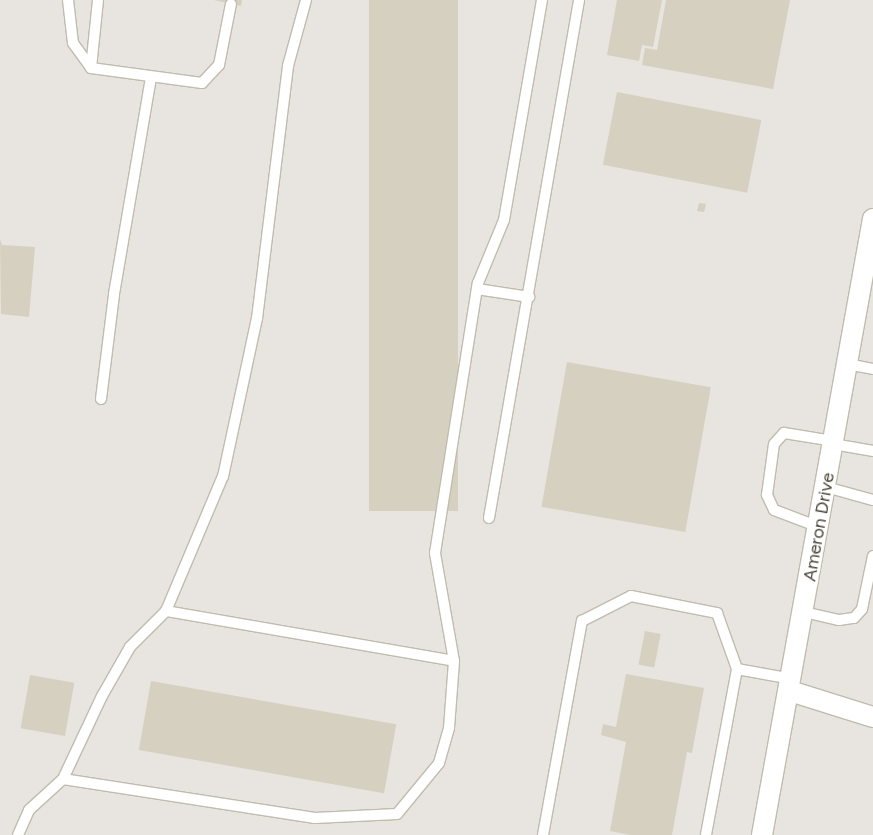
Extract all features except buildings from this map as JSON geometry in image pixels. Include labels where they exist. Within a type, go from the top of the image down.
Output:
[{"type":"street","name":"Ameron Drive","points":[[762,835],[791,685],[847,364],[866,301],[872,232]]},
{"type":"street","points":[[791,685],[873,717]]},
{"type":"lane","points":[[68,0],[73,43],[91,68],[202,83],[219,65],[231,4]]},
{"type":"lane","points":[[91,68],[98,0]]},
{"type":"lane","points":[[18,835],[29,810],[63,779],[130,647],[166,611],[223,476],[257,318],[288,66],[306,0]]},
{"type":"lane","points":[[63,779],[315,818],[397,814],[439,763],[449,728],[454,661],[435,553],[477,288],[504,220],[542,0]]},
{"type":"lane","points":[[489,518],[579,0]]},
{"type":"lane","points":[[101,399],[114,294],[151,77]]},
{"type":"lane","points":[[477,288],[529,296]]},
{"type":"lane","points":[[847,364],[873,370]]},
{"type":"lane","points":[[819,527],[774,510],[767,495],[774,444],[784,432],[873,451]]},
{"type":"lane","points":[[826,487],[873,500]]},
{"type":"lane","points":[[804,612],[839,620],[854,618],[862,609],[873,556]]},
{"type":"lane","points":[[543,835],[582,621],[631,596],[717,613],[737,669],[706,835]]},
{"type":"lane","points":[[166,611],[454,661]]},
{"type":"lane","points":[[737,669],[791,685]]},
{"type":"shaded area","points":[[0,0],[873,0],[873,835],[0,835]]}]
